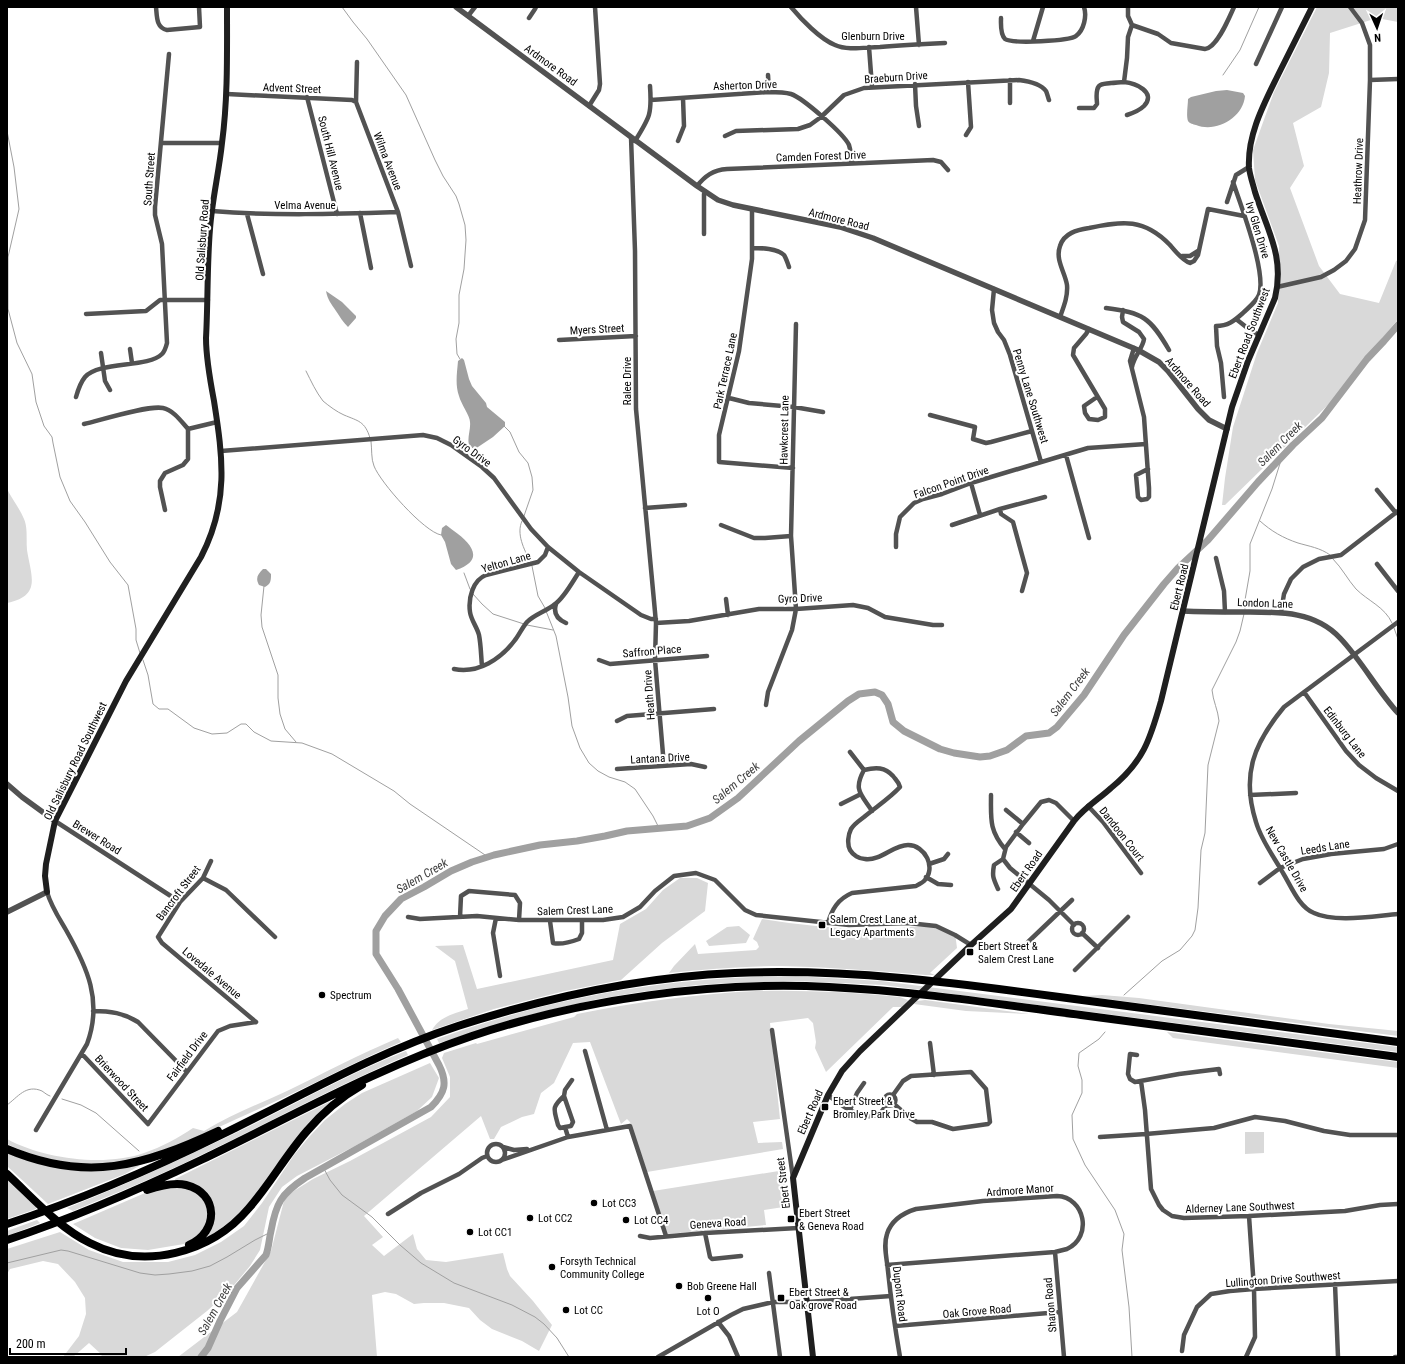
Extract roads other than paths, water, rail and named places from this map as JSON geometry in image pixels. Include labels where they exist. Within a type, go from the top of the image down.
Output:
[{"type":"highway","points":[[7,1224],[63,1204],[182,1154],[404,1046],[522,1007],[590,991],[660,979],[732,973],[768,972],[845,974],[944,982],[1398,1042]]},
{"type":"highway","points":[[7,1240],[45,1228],[78,1215],[176,1172],[336,1092],[411,1059],[474,1036],[548,1015],[626,999],[667,993],[748,986],[788,986],[830,987],[933,996],[1398,1057]]},
{"type":"highway","points":[[7,1174],[63,1226],[99,1247],[126,1255],[162,1256],[179,1253],[197,1247],[214,1238],[230,1227],[243,1215],[306,1131],[335,1104],[359,1087],[402,1067],[411,1059]]},
{"type":"highway","points":[[7,1149],[28,1157],[63,1166],[114,1166],[160,1156],[239,1121],[247,1122]]},
{"type":"highway","points":[[7,1168],[67,1224],[90,1238],[115,1248],[149,1252],[167,1251],[181,1248],[197,1241],[204,1235],[209,1227],[212,1217],[209,1203],[201,1193],[192,1187],[180,1184],[154,1188],[107,1206],[97,1207]]},
{"type":"main road","name":"Old Salisbury Road","points":[[221,450],[207,360],[206,340],[210,230],[227,94],[227,7]]},
{"type":"main road","name":"Ebert Road Southwest","points":[[1202,536],[1238,387],[1274,298],[1277,287],[1278,267],[1276,253],[1257,198],[1249,167],[1252,137],[1260,113],[1312,7]]},
{"type":"main road","name":"Old Salisbury Road Southwest","points":[[47,892],[45,868],[55,822],[126,681],[209,542],[218,513],[221,480],[221,450]]},
{"type":"main road","name":"Ebert Road","points":[[793,1178],[828,1094],[842,1071],[860,1051],[1011,909],[1074,820],[1130,770],[1146,747],[1153,730],[1161,701],[1202,536]]},
{"type":"main road","name":"Ebert Street","points":[[793,1178],[813,1357]]},
{"type":"street","points":[[156,7],[159,26],[167,30],[200,28],[199,7]]},
{"type":"street","name":"Ardmore Road","points":[[456,7],[633,139],[718,200],[733,205],[840,227],[873,238],[1136,349],[1159,362],[1209,420],[1228,429]]},
{"type":"street","points":[[468,16],[475,7]]},
{"type":"street","points":[[529,18],[536,7]]},
{"type":"street","points":[[589,106],[599,90],[600,84],[595,7]]},
{"type":"street","name":"Glenburn Drive","points":[[791,7],[801,20],[835,46],[845,48],[945,43]]},
{"type":"street","points":[[916,7],[920,44]]},
{"type":"street","points":[[1033,41],[1043,7]]},
{"type":"street","points":[[1001,18],[1002,33],[1005,38],[1009,40],[1033,41],[1069,39],[1076,36],[1081,31],[1085,22],[1084,7]]},
{"type":"street","points":[[1124,82],[1128,37],[1132,26],[1128,16],[1128,7]]},
{"type":"street","points":[[1132,26],[1158,34],[1171,43],[1208,49],[1216,42],[1234,7]]},
{"type":"street","points":[[1256,64],[1282,7]]},
{"type":"street","name":"Heathrow Drive","points":[[1277,287],[1321,278],[1346,261],[1355,249],[1365,220],[1370,45],[1362,23],[1350,7]]},
{"type":"street","points":[[870,47],[872,87]]},
{"type":"street","name":"South Street","points":[[132,363],[153,360],[161,356],[167,343],[162,244],[155,215],[155,207],[169,54]]},
{"type":"street","name":"Wilma Avenue","points":[[357,62],[356,102],[398,212],[411,266]]},
{"type":"street","points":[[768,75],[770,92]]},
{"type":"street","points":[[1370,80],[1398,79]]},
{"type":"street","points":[[1010,80],[1010,103]]},
{"type":"street","name":"Braeburn Drive","points":[[724,136],[736,131],[798,129],[810,125],[821,117],[844,95],[864,88],[872,87],[1010,80],[1028,81],[1039,85],[1046,91],[1048,100]]},
{"type":"street","points":[[966,135],[971,127],[968,82]]},
{"type":"street","points":[[1078,108],[1094,108],[1097,104],[1098,87],[1102,84],[1124,82],[1141,87],[1145,90],[1147,95],[1147,101],[1144,106],[1137,111],[1127,114]]},
{"type":"street","points":[[915,84],[919,126]]},
{"type":"street","points":[[633,139],[648,120],[651,110],[650,86]]},
{"type":"street","name":"Asherton Drive","points":[[651,100],[770,92],[784,92],[792,94],[806,103],[845,138],[849,146],[852,163]]},
{"type":"street","name":"Advent Street","points":[[227,94],[307,97],[352,100],[356,102]]},
{"type":"street","name":"South Hill Avenue","points":[[307,97],[337,214]]},
{"type":"street","points":[[678,141],[684,126],[683,98]]},
{"type":"street","name":"Ralee Drive","points":[[633,139],[636,409],[656,621]]},
{"type":"street","points":[[161,143],[222,143]]},
{"type":"street","name":"Camden Forest Drive","points":[[697,186],[704,177],[721,169],[933,160],[941,162],[948,170]]},
{"type":"street","points":[[1233,182],[1239,172],[1249,167]]},
{"type":"street","name":"Ivy Glen Drive","points":[[1227,202],[1233,182]]},
{"type":"street","name":"Ivy Glen Drive","points":[[1224,396],[1221,364],[1217,346],[1216,326],[1224,326],[1236,319],[1257,299],[1260,288],[1259,264],[1233,182]]},
{"type":"street","points":[[704,234],[704,194],[706,192]]},
{"type":"street","name":"Park Terrace Lane","points":[[752,209],[752,259],[740,352],[719,435],[719,462],[792,468]]},
{"type":"street","points":[[1060,317],[1066,300],[1067,283],[1060,264],[1060,246],[1064,238],[1075,230],[1129,222],[1138,224],[1153,230],[1161,236],[1180,256],[1190,256],[1198,250],[1201,243],[1208,209],[1244,216]]},
{"type":"street","name":"Velma Avenue","points":[[212,211],[247,214],[360,214],[398,212]]},
{"type":"street","points":[[247,214],[263,274]]},
{"type":"street","points":[[360,214],[371,268]]},
{"type":"street","points":[[752,248],[774,250],[784,255],[789,267]]},
{"type":"street","name":"Penny Lane Southwest","points":[[994,289],[992,310],[994,323],[1010,354],[1041,462]]},
{"type":"street","points":[[86,314],[146,311],[160,300],[165,299],[208,300]]},
{"type":"street","points":[[1106,308],[1124,310],[1144,317],[1163,339],[1169,350]]},
{"type":"street","points":[[1124,310],[1122,317],[1123,322],[1139,332],[1144,339],[1143,345],[1136,349],[1130,361],[1144,416],[1148,469],[1149,497],[1141,500],[1138,498],[1136,475],[1148,469]]},
{"type":"street","points":[[1236,319],[1259,335]]},
{"type":"street","name":"Hawkcrest Lane","points":[[766,705],[768,692],[792,630],[796,609],[791,536],[796,324]]},
{"type":"street","points":[[1089,329],[1074,348],[1074,354],[1098,396],[1105,410],[1105,418],[1098,420],[1089,419],[1085,413],[1084,406],[1098,396]]},
{"type":"street","name":"Myers Street","points":[[559,340],[636,336]]},
{"type":"street","points":[[76,397],[80,385],[85,377],[94,371],[132,363],[130,349]]},
{"type":"street","points":[[101,353],[105,381],[110,390]]},
{"type":"street","points":[[729,398],[749,403],[794,407],[823,412]]},
{"type":"street","points":[[84,424],[143,410],[163,408],[175,415],[188,429],[188,459],[183,465],[165,473],[160,481],[165,510]]},
{"type":"street","points":[[930,415],[976,427],[973,439],[986,443],[1032,431]]},
{"type":"street","points":[[188,429],[217,422]]},
{"type":"street","name":"Gyro Drive","points":[[221,450],[423,435],[437,438],[468,457],[494,478],[530,529],[548,547],[579,572],[641,615],[656,621],[689,621],[759,609],[796,609],[854,605],[868,608],[885,617],[933,625],[942,625]]},
{"type":"street","name":"Falcon Point Drive","points":[[896,547],[896,534],[900,517],[914,503],[923,499],[942,494],[971,483],[1094,447],[1146,444]]},
{"type":"street","points":[[1066,455],[1089,538]]},
{"type":"street","points":[[971,483],[980,515]]},
{"type":"street","points":[[1281,612],[1284,594],[1291,579],[1303,567],[1319,559],[1341,555],[1397,512],[1377,490]]},
{"type":"street","points":[[952,525],[980,515],[1045,497]]},
{"type":"street","points":[[645,508],[685,505]]},
{"type":"street","points":[[1000,509],[1001,514],[1013,522],[1027,573],[1022,591]]},
{"type":"street","points":[[721,525],[754,538],[791,536]]},
{"type":"street","name":"Yelton Lane","points":[[482,666],[478,634],[470,612],[470,598],[476,583],[480,578],[486,575],[538,562],[546,555],[548,547]]},
{"type":"street","points":[[1216,558],[1224,591],[1225,612]]},
{"type":"street","points":[[1377,564],[1398,591]]},
{"type":"street","points":[[454,669],[471,670],[482,666],[501,655],[515,640],[528,622],[556,604],[579,572]]},
{"type":"street","points":[[726,599],[728,615]]},
{"type":"street","points":[[556,604],[555,608],[557,616],[561,621],[566,623]]},
{"type":"street","name":"London Lane","points":[[1183,611],[1281,612],[1299,614],[1319,622],[1339,636],[1398,713]]},
{"type":"street","name":"Heath Drive","points":[[656,621],[655,660],[664,766]]},
{"type":"street","name":"New Castle Drive","points":[[1398,622],[1284,707],[1262,737],[1255,753],[1251,771],[1250,796],[1256,822],[1264,840],[1300,902],[1306,908],[1313,913],[1334,918],[1398,914]]},
{"type":"street","name":"Saffron Place","points":[[599,660],[610,664],[707,656]]},
{"type":"street","name":"Edinburg Lane","points":[[1304,692],[1346,751],[1359,765],[1376,778],[1398,791]]},
{"type":"street","points":[[617,722],[627,716],[659,712],[714,709]]},
{"type":"street","points":[[850,752],[864,770]]},
{"type":"street","name":"Lantana Drive","points":[[617,769],[691,764],[705,767]]},
{"type":"street","points":[[828,923],[831,913],[836,905],[845,896],[852,893],[916,886],[924,881],[929,873],[927,857],[923,851],[915,846],[907,845],[900,847],[883,856],[866,860],[853,855],[849,848],[848,842],[851,829],[900,787],[889,771],[881,768],[864,770]]},
{"type":"street","points":[[864,770],[858,785],[858,791],[872,811]]},
{"type":"street","name":"Brewer Road","points":[[7,784],[21,797],[55,822],[180,902]]},
{"type":"street","points":[[1250,796],[1296,793]]},
{"type":"street","points":[[841,804],[861,794]]},
{"type":"street","points":[[991,795],[990,821],[994,833],[1005,849]]},
{"type":"street","points":[[998,889],[992,877],[994,864],[1003,858],[1005,849],[1016,832],[1041,802],[1049,800],[1056,803],[1074,820]]},
{"type":"street","name":"Dandoon Court","points":[[1088,806],[1103,822],[1141,873]]},
{"type":"street","points":[[1006,810],[1023,824]]},
{"type":"street","points":[[1016,832],[1029,842]]},
{"type":"street","name":"Leeds Lane","points":[[1260,883],[1280,868],[1312,856],[1384,849],[1398,844]]},
{"type":"street","points":[[929,864],[944,859],[948,854]]},
{"type":"street","points":[[1003,858],[1010,868],[1030,884],[1074,925]]},
{"type":"street","name":"Bancroft Street","points":[[158,937],[180,902],[203,878],[211,861]]},
{"type":"street","name":"Salem Crest Lane","points":[[408,917],[420,919],[476,916],[519,920],[582,921],[623,917],[640,907],[655,891],[674,876],[696,873],[716,880],[745,910],[756,915],[849,925],[908,923],[936,926],[971,945]]},
{"type":"street","points":[[926,877],[938,884],[951,885]]},
{"type":"street","points":[[203,878],[226,890],[275,937]]},
{"type":"street","points":[[7,912],[47,892]]},
{"type":"street","name":"Old Salisbury Road Southwest","points":[[36,1130],[82,1054],[90,1036],[93,1011],[92,991],[85,967],[52,906],[47,892]]},
{"type":"street","points":[[460,916],[461,896],[469,892],[515,895],[520,903],[519,920]]},
{"type":"street","points":[[1028,942],[1072,900]]},
{"type":"street","points":[[1075,970],[1128,917]]},
{"type":"street","points":[[496,918],[493,933],[500,976]]},
{"type":"street","points":[[550,921],[553,943],[557,944],[579,939],[582,933],[582,921]]},
{"type":"street","points":[[1074,925],[1072,930],[1074,933],[1079,935],[1082,933]]},
{"type":"street","points":[[1074,925],[1083,925],[1084,928],[1082,933]]},
{"type":"street","points":[[1082,933],[1098,948]]},
{"type":"street","name":"Lovedale Avenue","points":[[158,937],[162,943],[256,1022]]},
{"type":"street","points":[[93,1011],[111,1011],[138,1022],[186,1071]]},
{"type":"street","name":"Fairfield Drive","points":[[148,1124],[186,1071],[218,1031],[230,1026],[256,1022]]},
{"type":"street","name":"Ebert Street","points":[[772,1030],[793,1178]]},
{"type":"street","points":[[930,1043],[934,1075]]},
{"type":"street","points":[[585,1052],[607,1130]]},
{"type":"street","name":"Brierwood Street","points":[[82,1054],[148,1124]]},
{"type":"street","points":[[1137,1055],[1130,1054],[1128,1074],[1132,1081],[1141,1081],[1172,1075],[1219,1069],[1220,1074]]},
{"type":"street","points":[[971,1072],[986,1089],[989,1123],[949,1128],[932,1122],[913,1120],[894,1104],[892,1106],[887,1104],[885,1102],[886,1097],[888,1095],[893,1095],[903,1080],[907,1078],[915,1076],[971,1072]]},
{"type":"street","points":[[564,1096],[555,1106],[554,1110],[558,1126],[560,1128],[571,1126],[572,1122],[564,1096],[565,1090],[572,1080]]},
{"type":"street","name":"Alderney Lane Southwest","points":[[1141,1081],[1145,1110],[1151,1189],[1155,1199],[1163,1210],[1172,1216],[1184,1218],[1345,1211],[1398,1204]]},
{"type":"street","points":[[850,1110],[857,1093],[864,1083]]},
{"type":"street","points":[[828,1094],[843,1107],[862,1115],[872,1116],[880,1112],[887,1104]]},
{"type":"street","points":[[893,1095],[896,1099],[894,1104]]},
{"type":"street","points":[[1100,1137],[1214,1128],[1255,1116],[1350,1135],[1398,1135]]},
{"type":"street","points":[[530,1149],[514,1150],[497,1144],[491,1145],[487,1150],[487,1156],[493,1162],[496,1162],[568,1137],[630,1126],[666,1236]]},
{"type":"street","points":[[565,1127],[568,1137]]},
{"type":"street","points":[[502,1160],[505,1155],[503,1147]]},
{"type":"street","points":[[388,1214],[421,1193],[460,1174],[487,1156]]},
{"type":"street","name":"Ardmore Manor","points":[[887,1234],[898,1217],[909,1211],[983,1201],[1060,1196],[1072,1202],[1079,1210],[1083,1220],[1083,1229],[1079,1238],[1073,1245],[1055,1252],[887,1265]]},
{"type":"street","points":[[1246,1357],[1255,1337],[1254,1289],[1249,1216]]},
{"type":"street","name":"Geneva Road","points":[[640,1236],[650,1238],[706,1233],[798,1228]]},
{"type":"street","points":[[706,1233],[710,1257],[712,1259],[741,1256]]},
{"type":"street","name":"Dupont Road","points":[[887,1234],[885,1247],[900,1357]]},
{"type":"street","name":"Sharon Road","points":[[1055,1252],[1064,1357]]},
{"type":"street","points":[[769,1272],[780,1357]]},
{"type":"street","name":"Lullington Drive Southwest","points":[[1182,1351],[1184,1335],[1197,1307],[1210,1294],[1254,1289],[1398,1281]]},
{"type":"street","points":[[1335,1284],[1338,1357]]},
{"type":"street","points":[[658,1357],[743,1309],[773,1302],[808,1302],[891,1296]]},
{"type":"street","name":"Oak Grove Road","points":[[895,1326],[1060,1312]]},
{"type":"street","points":[[718,1322],[730,1336],[738,1357]]},
{"type":"waterway","points":[[342,7],[367,39],[406,95],[435,160],[459,204],[465,225],[466,240],[464,269],[459,295],[459,323],[456,339],[457,354],[460,359]]},
{"type":"waterway","points":[[1223,75],[1240,50],[1259,7]]},
{"type":"waterway","points":[[7,131],[14,167],[19,209],[8,257],[8,309],[17,343],[32,374],[36,402],[44,426],[52,437],[60,477],[70,501],[110,562],[128,585],[136,629],[136,640],[140,653]]},
{"type":"waterway","name":"Salem Creek","points":[[201,1357],[208,1348],[237,1288],[266,1255],[275,1213],[285,1194],[305,1178],[431,1107],[436,1102],[444,1088],[444,1077],[439,1065],[398,989],[376,954],[376,931],[385,916],[401,899],[451,871],[494,855],[540,845],[577,841],[627,831],[687,826],[710,818],[738,798],[799,741],[848,701],[859,694],[875,692],[882,695],[888,704],[893,722],[904,731],[940,749],[954,753],[980,757],[990,756],[1007,750],[1026,736],[1049,733],[1057,727],[1084,695],[1124,635],[1164,584],[1178,568],[1208,540],[1258,482],[1293,445],[1322,418],[1367,359],[1398,325]]},
{"type":"waterway","points":[[306,371],[323,401],[344,415],[360,422],[366,428],[370,438]]},
{"type":"waterway","points":[[504,426],[510,432],[519,452],[528,463],[532,477],[533,490],[524,516]]},
{"type":"waterway","points":[[371,441],[374,466],[393,494],[424,525],[433,532],[441,535]]},
{"type":"waterway","points":[[1245,609],[1250,571],[1250,544],[1272,489],[1282,457]]},
{"type":"waterway","points":[[522,521],[520,526],[520,536],[530,561]]},
{"type":"waterway","points":[[1260,521],[1282,536],[1298,543],[1319,549],[1330,555]]},
{"type":"waterway","points":[[1333,559],[1356,589],[1381,608],[1392,623]]},
{"type":"waterway","points":[[532,566],[538,596],[545,608]]},
{"type":"waterway","points":[[464,573],[470,589]]},
{"type":"waterway","points":[[264,586],[261,615],[262,627],[278,675],[280,714],[285,729],[296,742]]},
{"type":"waterway","points":[[473,594],[493,614],[524,624]]},
{"type":"waterway","points":[[546,611],[556,636],[572,726],[580,748],[589,763],[598,771],[609,777],[625,782],[635,789],[659,828]]},
{"type":"waterway","points":[[1124,995],[1162,961],[1180,950],[1195,930],[1198,908],[1201,850],[1205,833],[1208,765],[1219,721],[1212,690],[1236,642],[1244,614]]},
{"type":"waterway","points":[[527,625],[553,630]]},
{"type":"waterway","points":[[1394,628],[1398,639]]},
{"type":"waterway","points":[[143,660],[148,675],[153,704],[159,709],[168,709],[194,728],[212,734],[227,733],[241,724],[246,724],[254,732],[271,741],[302,743],[332,754],[394,791],[410,804],[488,857]]},
{"type":"waterway","points":[[1105,1032],[1099,1039],[1079,1053],[1078,1066],[1082,1080],[1082,1093],[1072,1115],[1073,1139],[1085,1165],[1115,1210],[1124,1234],[1122,1250],[1129,1307],[1132,1357]]},
{"type":"waterway","points":[[7,1105],[23,1092],[31,1089],[42,1091],[50,1096]]},
{"type":"waterway","points":[[62,1099],[81,1105],[96,1113],[139,1151]]},
{"type":"waterway","points":[[323,1167],[330,1180],[342,1195],[372,1217],[400,1245],[421,1263],[454,1283],[512,1305],[535,1317],[557,1338],[569,1357]]},
{"type":"waterway","points":[[7,1263],[61,1250],[140,1273],[155,1275],[169,1274],[192,1271],[210,1266],[271,1232]]},
{"type":"place","name":"Salem Crest Lane at Legacy Apartments","points":[[822,925]]},
{"type":"place","name":"Ebert Street & Salem Crest Lane","points":[[970,952]]},
{"type":"place","name":"Spectrum","points":[[322,995]]},
{"type":"place","name":"Ebert Street & Bromley Park Drive","points":[[825,1107]]},
{"type":"place","name":"Lot CC3","points":[[594,1203]]},
{"type":"place","name":"Lot CC2","points":[[530,1218]]},
{"type":"place","name":"Ebert Street & Geneva Road","points":[[791,1219]]},
{"type":"place","name":"Lot CC4","points":[[626,1220]]},
{"type":"place","name":"Lot CC1","points":[[470,1232]]},
{"type":"place","name":"Forsyth Technical Community College","points":[[552,1267]]},
{"type":"place","name":"Bob Greene Hall","points":[[679,1286]]},
{"type":"place","name":"Lot O","points":[[708,1298]]},
{"type":"place","name":"Ebert Street & Oak grove Road","points":[[781,1298]]},
{"type":"place","name":"Lot CC","points":[[566,1310]]}]
